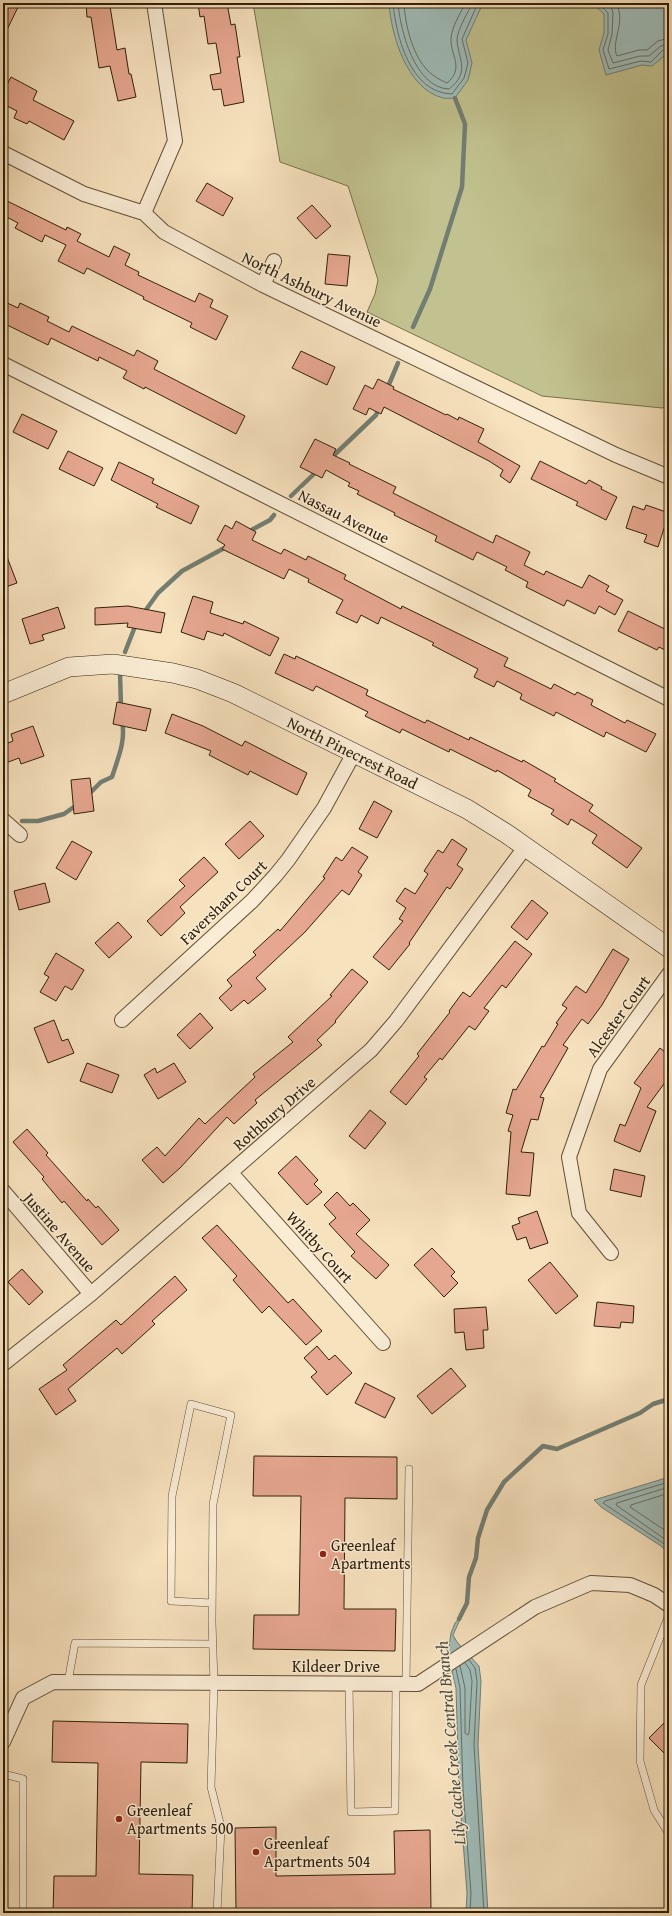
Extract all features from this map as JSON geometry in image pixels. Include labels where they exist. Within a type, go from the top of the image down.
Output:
[{"type":"street","points":[[3,153],[84,194],[144,213],[175,141],[154,3]]},
{"type":"street","name":"North Ashbury Avenue","points":[[144,213],[164,232],[263,285],[616,455],[669,476]]},
{"type":"street","points":[[263,285],[274,261]]},
{"type":"street","name":"Nassau Avenue","points":[[3,364],[669,699]]},
{"type":"street","name":"North Pinecrest Road","points":[[3,694],[69,667],[113,664],[174,673],[197,679],[233,693],[466,809],[526,846],[669,948]]},
{"type":"street","name":"Faversham Court","points":[[122,1020],[252,901],[275,876],[324,808],[354,753]]},
{"type":"street","points":[[3,820],[20,834]]},
{"type":"street","name":"Rothbury Drive","points":[[3,1364],[39,1337],[91,1294],[371,1050],[396,1021],[526,846]]},
{"type":"street","name":"Alcester Court","points":[[611,1253],[579,1213],[569,1157],[600,1069],[669,974]]},
{"type":"street","name":"Whitby Court","points":[[231,1173],[383,1344]]},
{"type":"street","name":"Justine Avenue","points":[[3,1191],[91,1294]]},
{"type":"street","name":"Kildeer Drive","points":[[3,1742],[23,1698],[53,1682],[418,1684],[535,1607],[590,1583],[630,1585],[654,1595],[669,1605]]},
{"type":"lane","points":[[212,1603],[171,1601],[172,1496],[191,1404],[231,1414],[213,1504],[212,1644],[214,1682],[211,1787],[221,1827],[217,1913]]},
{"type":"lane","points":[[349,1683],[351,1812],[395,1811],[409,1470]]},
{"type":"lane","points":[[669,1615],[641,1685],[640,1761],[654,1810],[669,1834]]},
{"type":"lane","points":[[68,1682],[75,1643],[212,1644]]},
{"type":"lane","points":[[3,1774],[23,1779],[23,1913]]},
{"type":"green space","points":[[253,3],[669,3],[669,406],[662,408],[542,396],[367,312],[375,294],[378,280],[348,186],[280,162]]},
{"type":"water","points":[[389,3],[483,3],[466,40],[472,63],[468,80],[455,98],[444,98],[430,93],[420,84],[411,72],[397,45],[390,16]]},
{"type":"water","points":[[592,3],[669,3],[669,52],[652,66],[642,65],[606,75],[599,50],[604,33],[604,14]]},
{"type":"water","points":[[669,1477],[669,1554],[661,1546],[601,1507],[594,1500]]},
{"type":"water","points":[[462,1615],[453,1635],[457,1642],[479,1666],[481,1681],[478,1745],[488,1913],[466,1913],[467,1893],[459,1789],[456,1688],[448,1654],[451,1633],[455,1623]]},
{"type":"building","points":[[3,3],[20,3],[3,38]]},
{"type":"building","points":[[86,3],[106,3],[106,6],[110,6],[117,50],[125,48],[129,74],[131,74],[136,97],[118,101],[110,66],[99,68],[91,17],[87,17]]},
{"type":"building","points":[[198,3],[227,3],[231,25],[235,24],[240,57],[237,57],[244,102],[224,106],[221,89],[213,90],[210,75],[221,73],[216,43],[208,44],[204,16],[200,17]]},
{"type":"building","points":[[11,77],[37,91],[33,100],[74,121],[64,140],[29,121],[27,124],[14,118],[17,111],[3,104],[3,92]]},
{"type":"building","points":[[207,183],[233,198],[223,216],[196,201]]},
{"type":"building","points":[[3,199],[66,230],[67,227],[81,234],[77,241],[109,257],[114,246],[130,254],[125,265],[139,272],[138,275],[195,302],[199,293],[213,300],[210,307],[228,316],[216,340],[190,327],[192,323],[143,299],[144,297],[87,268],[84,274],[58,261],[66,245],[45,235],[42,242],[15,228],[18,223],[3,215]]},
{"type":"building","points":[[312,205],[331,226],[316,239],[297,218]]},
{"type":"building","points":[[328,254],[350,256],[347,286],[325,284]]},
{"type":"building","points":[[3,301],[18,308],[20,303],[49,317],[47,321],[69,332],[72,326],[134,356],[137,350],[158,361],[154,369],[245,416],[236,434],[145,387],[144,389],[123,378],[127,371],[99,357],[98,361],[51,338],[48,345],[3,323]]},
{"type":"building","points":[[301,351],[335,367],[327,385],[292,368]]},
{"type":"building","points":[[378,379],[394,387],[393,389],[446,415],[447,414],[458,420],[459,417],[484,429],[478,442],[520,466],[510,483],[500,476],[503,470],[489,461],[384,407],[381,414],[369,408],[366,415],[353,409],[365,385],[373,389]]},
{"type":"building","points":[[22,414],[57,431],[48,449],[13,432]]},
{"type":"building","points":[[315,439],[336,449],[333,455],[396,487],[393,493],[493,543],[496,535],[530,552],[524,565],[544,575],[546,571],[582,588],[589,575],[609,586],[606,591],[623,600],[615,615],[599,606],[595,614],[567,600],[564,606],[526,587],[528,582],[505,570],[507,567],[477,552],[473,560],[435,541],[437,536],[394,515],[395,513],[357,494],[359,491],[348,486],[350,483],[326,470],[322,478],[300,467]]},
{"type":"building","points":[[68,451],[103,468],[94,486],[59,469]]},
{"type":"building","points":[[540,461],[586,484],[589,480],[602,487],[601,489],[617,497],[606,520],[576,505],[578,502],[531,479]]},
{"type":"building","points":[[119,462],[154,479],[152,483],[199,506],[191,524],[156,507],[158,504],[111,480]]},
{"type":"building","points":[[646,505],[669,513],[658,547],[644,542],[647,535],[626,528],[633,506],[644,510]]},
{"type":"building","points":[[236,521],[256,532],[252,540],[281,554],[284,549],[306,560],[308,556],[346,575],[344,579],[401,609],[402,606],[508,658],[504,666],[551,689],[554,684],[575,695],[577,692],[593,700],[591,705],[625,723],[627,720],[656,734],[646,752],[606,732],[604,737],[556,712],[554,716],[520,699],[522,694],[497,681],[494,687],[474,677],[478,669],[432,645],[434,643],[381,617],[378,624],[361,615],[357,623],[336,613],[343,600],[308,582],[309,579],[289,569],[284,579],[222,549],[225,545],[217,540],[225,525],[232,529]]},
{"type":"building","points":[[3,549],[17,583],[3,588]]},
{"type":"building","points":[[193,596],[213,602],[210,613],[243,624],[244,621],[279,638],[270,656],[224,633],[223,636],[207,631],[204,640],[181,632]]},
{"type":"building","points":[[128,606],[165,613],[161,633],[127,627],[128,623],[95,625],[95,608]]},
{"type":"building","points":[[58,607],[65,628],[42,635],[44,640],[30,644],[22,619]]},
{"type":"building","points":[[628,611],[669,631],[669,652],[659,647],[657,650],[618,631]]},
{"type":"building","points":[[284,654],[295,659],[296,656],[368,690],[366,695],[425,723],[427,720],[469,740],[470,737],[522,762],[523,760],[556,779],[554,781],[593,805],[589,811],[642,848],[627,868],[592,843],[597,835],[571,819],[568,825],[551,814],[554,810],[528,796],[531,790],[497,770],[496,772],[450,749],[449,752],[402,729],[400,733],[365,716],[368,712],[316,686],[313,691],[275,673]]},
{"type":"building","points":[[117,702],[151,709],[146,731],[113,724]]},
{"type":"building","points":[[172,714],[203,726],[242,746],[245,741],[307,773],[297,795],[250,771],[248,775],[209,755],[211,751],[165,733]]},
{"type":"building","points":[[33,726],[44,756],[21,764],[19,758],[3,764],[3,745],[13,741],[11,734]]},
{"type":"building","points":[[90,778],[94,811],[74,814],[71,780]]},
{"type":"building","points":[[374,801],[392,811],[377,838],[359,829]]},
{"type":"building","points":[[250,821],[264,836],[239,859],[225,844]]},
{"type":"building","points":[[452,839],[467,849],[457,865],[463,869],[450,889],[447,887],[409,943],[410,944],[389,970],[373,957],[403,921],[399,919],[406,908],[396,901],[405,888],[415,894],[428,874],[424,871],[438,850],[443,853]]},
{"type":"building","points":[[72,841],[92,852],[76,880],[56,868]]},
{"type":"building","points":[[352,847],[368,857],[358,872],[362,875],[349,895],[342,890],[305,932],[256,978],[266,989],[248,1004],[244,1000],[231,1011],[219,998],[232,986],[227,980],[256,955],[253,952],[278,929],[280,931],[325,878],[323,877],[336,857],[342,861]]},
{"type":"building","points":[[204,857],[218,872],[180,907],[185,913],[161,936],[147,921],[185,886],[179,880]]},
{"type":"building","points":[[45,883],[50,902],[19,910],[14,891]]},
{"type":"building","points":[[532,900],[548,913],[527,940],[511,927]]},
{"type":"building","points":[[118,922],[132,937],[109,958],[95,943]]},
{"type":"building","points":[[515,941],[532,954],[506,988],[502,985],[484,1008],[489,1011],[475,1030],[469,1026],[442,1060],[440,1058],[424,1077],[427,1079],[406,1105],[390,1092],[419,1056],[417,1054],[450,1012],[449,1011],[463,992],[470,997]]},
{"type":"building","points":[[613,949],[629,959],[602,1005],[588,1024],[582,1019],[563,1045],[568,1048],[540,1097],[544,1098],[538,1120],[531,1119],[521,1152],[534,1153],[530,1196],[506,1194],[511,1132],[508,1131],[513,1115],[506,1113],[513,1089],[516,1090],[542,1046],[544,1047],[558,1024],[556,1023],[567,1008],[562,1005],[576,986],[586,993]]},
{"type":"building","points":[[56,953],[84,970],[72,990],[65,986],[56,1001],[40,992],[49,977],[44,974]]},
{"type":"building","points":[[352,969],[368,982],[335,1021],[336,1022],[317,1040],[322,1045],[255,1100],[257,1103],[234,1124],[227,1117],[180,1168],[163,1183],[142,1160],[157,1147],[165,1156],[199,1118],[205,1124],[255,1077],[253,1074],[293,1042],[288,1037],[332,996],[330,995]]},
{"type":"building","points":[[200,1013],[213,1028],[190,1049],[177,1035]]},
{"type":"building","points":[[54,1020],[62,1041],[68,1039],[74,1053],[48,1063],[34,1028]]},
{"type":"building","points":[[660,1048],[669,1055],[669,1077],[647,1107],[656,1111],[640,1152],[614,1141],[620,1124],[625,1126],[641,1088],[634,1083]]},
{"type":"building","points":[[87,1063],[119,1075],[112,1093],[80,1081]]},
{"type":"building","points":[[174,1063],[186,1082],[158,1099],[144,1075],[155,1068],[157,1073]]},
{"type":"building","points":[[370,1110],[386,1123],[365,1149],[349,1136]]},
{"type":"building","points":[[27,1129],[48,1153],[46,1155],[87,1201],[88,1199],[96,1208],[98,1206],[119,1230],[102,1245],[64,1201],[62,1203],[42,1179],[44,1177],[13,1142]]},
{"type":"building","points":[[296,1156],[318,1180],[314,1184],[322,1192],[307,1205],[278,1173]]},
{"type":"building","points":[[614,1169],[645,1176],[641,1197],[610,1190]]},
{"type":"building","points":[[337,1192],[350,1206],[353,1203],[370,1220],[356,1234],[389,1265],[376,1279],[351,1256],[355,1252],[329,1224],[336,1218],[324,1205]]},
{"type":"building","points":[[537,1211],[548,1243],[530,1249],[526,1237],[517,1240],[512,1226],[520,1223],[518,1218]]},
{"type":"building","points":[[217,1225],[288,1303],[293,1299],[322,1331],[306,1345],[269,1306],[262,1313],[233,1280],[237,1276],[202,1238]]},
{"type":"building","points":[[432,1248],[455,1272],[451,1276],[458,1283],[444,1297],[414,1265]]},
{"type":"building","points":[[550,1262],[578,1296],[556,1314],[528,1280]]},
{"type":"building","points":[[22,1269],[43,1292],[29,1305],[8,1282]]},
{"type":"building","points":[[175,1276],[187,1290],[152,1321],[155,1324],[122,1354],[117,1348],[68,1389],[76,1401],[56,1415],[39,1389],[67,1370],[63,1365],[116,1320],[121,1325]]},
{"type":"building","points":[[597,1302],[634,1306],[633,1323],[621,1322],[620,1328],[594,1326]]},
{"type":"building","points":[[486,1307],[488,1330],[483,1330],[484,1348],[466,1350],[464,1332],[455,1333],[454,1309]]},
{"type":"building","points":[[317,1346],[329,1360],[335,1355],[352,1373],[327,1395],[311,1377],[317,1372],[304,1358]]},
{"type":"building","points":[[451,1368],[466,1386],[432,1414],[417,1396]]},
{"type":"building","points":[[365,1383],[395,1398],[385,1418],[355,1403]]},
{"type":"building","name":"Greenleaf Apartments","points":[[254,1456],[397,1457],[397,1499],[345,1498],[344,1609],[396,1609],[395,1651],[253,1649],[254,1615],[299,1615],[301,1496],[253,1496]]},
{"type":"building","points":[[669,1718],[669,1758],[649,1738]]},
{"type":"building","name":"Greenleaf Apartments 500","points":[[53,1721],[188,1724],[187,1763],[141,1762],[139,1874],[193,1875],[192,1913],[53,1913],[54,1876],[96,1876],[98,1763],[52,1762]]},
{"type":"building","name":"Greenleaf Apartments 504","points":[[276,1827],[276,1876],[395,1874],[394,1831],[430,1830],[431,1913],[236,1913],[235,1828]]},
{"type":"waterway","points":[[413,327],[430,289],[462,187],[465,124],[455,98]]},
{"type":"waterway","points":[[387,389],[398,363]]},
{"type":"waterway","points":[[330,459],[376,415],[379,407]]},
{"type":"waterway","points":[[291,496],[317,471]]},
{"type":"waterway","points":[[246,533],[270,520],[274,515]]},
{"type":"waterway","points":[[143,614],[158,593],[182,571],[228,546]]},
{"type":"waterway","points":[[125,652],[136,624]]},
{"type":"waterway","points":[[120,672],[121,708]]},
{"type":"waterway","points":[[88,795],[101,782],[112,777],[122,742],[122,721]]},
{"type":"waterway","points":[[22,821],[38,821],[64,814],[78,804]]},
{"type":"waterway","name":"Lily Cache Creek Central Branch","points":[[459,1619],[467,1603],[469,1577],[476,1558],[478,1538],[487,1510],[504,1482],[543,1446],[557,1449],[640,1413],[653,1404],[669,1399]]},
{"type":"place","name":"Greenleaf Apartments","points":[[323,1554]]},
{"type":"place","name":"Greenleaf Apartments 500","points":[[119,1819]]},
{"type":"place","name":"Greenleaf Apartments 504","points":[[256,1852]]}]
